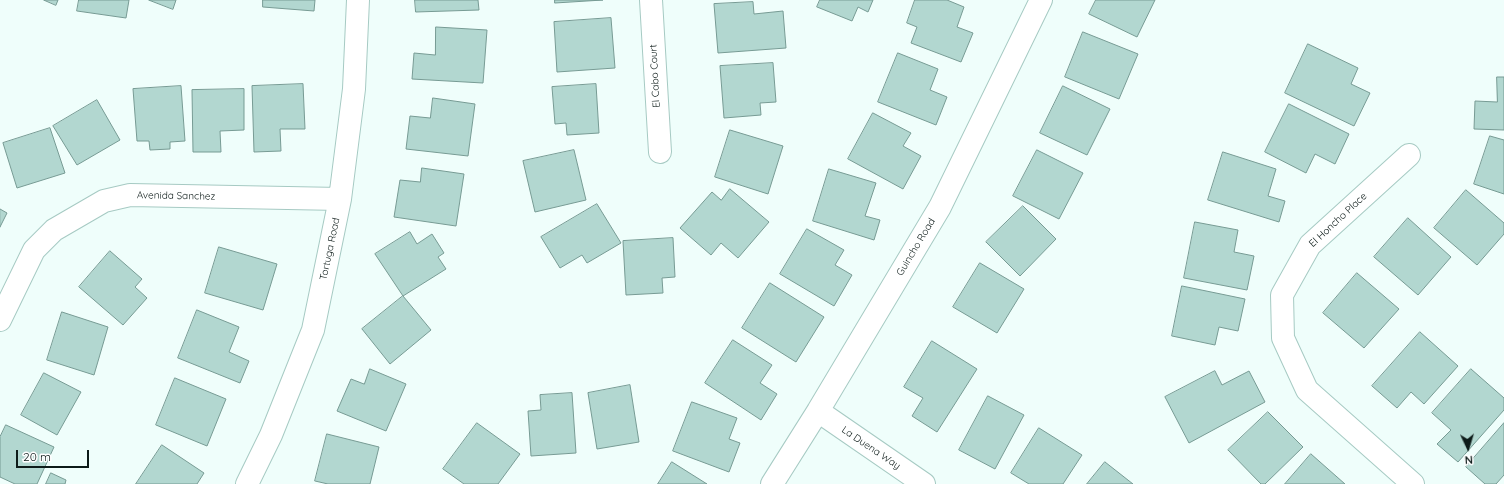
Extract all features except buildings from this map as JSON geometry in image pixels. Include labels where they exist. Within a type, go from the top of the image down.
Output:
[{"type":"street","name":"Tortuga Road","points":[[247,484],[271,436],[313,330],[340,199],[354,89],[358,0]]},
{"type":"street","name":"El Cabo Court","points":[[651,0],[660,152]]},
{"type":"street","name":"Guincho Road","points":[[772,484],[818,411],[940,207],[1041,0]]},
{"type":"street","name":"El Honcho Place","points":[[1409,155],[1310,245],[1282,295],[1283,338],[1307,390],[1413,484]]},
{"type":"street","name":"Avenida Sanchez","points":[[0,320],[34,250],[54,230],[104,201],[130,195],[340,199]]},
{"type":"street","name":"La Duena Way","points":[[818,411],[924,484]]}]
